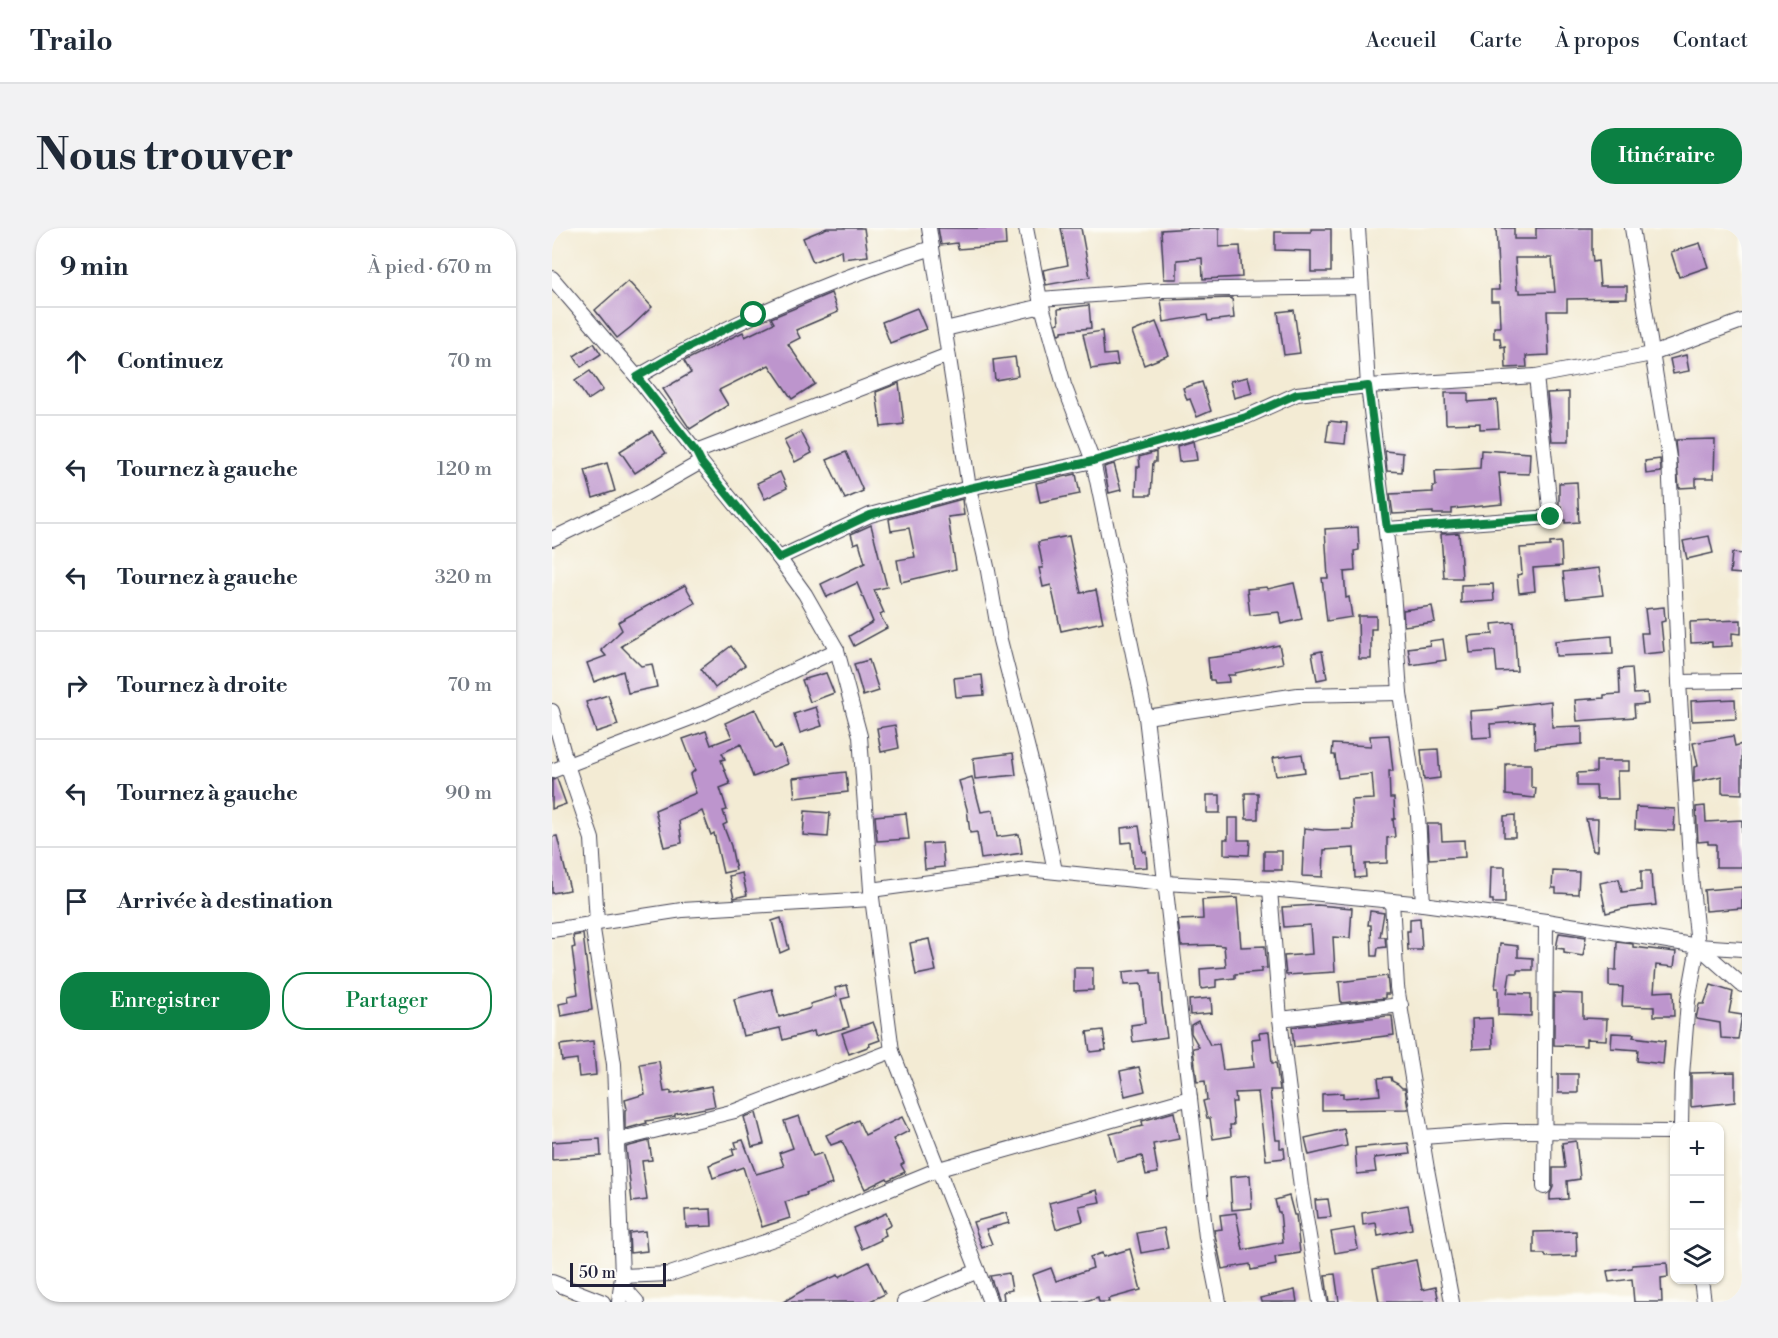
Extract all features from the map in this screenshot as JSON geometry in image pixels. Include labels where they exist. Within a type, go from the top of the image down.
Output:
[{"type":"street","points":[[929,228],[969,488],[988,571],[1000,640],[1037,784],[1055,871]]},
{"type":"street","points":[[1026,228],[1041,303],[1064,385],[1093,461],[1146,717],[1206,1237],[1219,1302]]},
{"type":"street","points":[[1358,228],[1368,386],[1394,590],[1400,693],[1419,816],[1423,904]]},
{"type":"street","points":[[1632,228],[1669,458],[1679,682],[1691,876],[1698,946],[1687,1012],[1681,1122]]},
{"type":"street","points":[[637,377],[683,350],[754,315],[867,268],[932,248]]},
{"type":"street","points":[[552,279],[637,377],[779,558],[805,594],[837,650],[860,736],[871,894],[892,1051],[990,1302]]},
{"type":"street","points":[[945,329],[1041,303],[1163,290],[1361,287]]},
{"type":"street","points":[[779,558],[870,515],[969,488],[1093,461],[1246,417],[1297,394],[1368,386],[1536,376],[1652,354],[1742,321]]},
{"type":"street","points":[[552,539],[645,494],[698,457],[948,355]]},
{"type":"street","points":[[1387,529],[1551,517],[1536,376]]},
{"type":"street","points":[[552,771],[704,713],[837,650]]},
{"type":"street","points":[[1679,682],[1742,681]]},
{"type":"street","points":[[1146,717],[1298,695],[1400,693]]},
{"type":"street","points":[[552,711],[592,839],[595,923],[614,1064],[622,1281],[619,1302]]},
{"type":"street","points":[[552,930],[682,910],[871,894],[1027,869],[1164,883],[1270,889],[1423,904],[1698,946],[1742,949]]},
{"type":"street","points":[[1270,889],[1280,1019],[1301,1188],[1320,1302]]},
{"type":"street","points":[[1392,901],[1397,987],[1452,1302]]},
{"type":"street","points":[[1544,1187],[1546,921]]},
{"type":"street","points":[[1698,946],[1742,985]]},
{"type":"street","points":[[1280,1019],[1401,1005]]},
{"type":"street","points":[[617,1140],[735,1111],[892,1051]]},
{"type":"street","points":[[622,1281],[670,1274],[803,1229],[844,1208],[939,1169],[1190,1098]]},
{"type":"street","points":[[1423,1137],[1505,1131],[1670,1132]]},
{"type":"street","points":[[904,1302],[978,1271]]},
{"type":"street","points":[[622,1281],[637,1302]]},
{"type":"street","points":[[552,1282],[603,1302]]},
{"type":"street","points":[[1702,1284],[1704,1302]]},
{"type":"building","points":[[827,228],[864,228],[868,256],[842,259],[841,250],[813,262],[803,238]]},
{"type":"building","points":[[938,228],[1005,228],[1006,245],[958,249],[957,243],[941,245]]},
{"type":"building","points":[[1061,228],[1081,228],[1090,277],[1046,285],[1043,270],[1068,265]]},
{"type":"building","points":[[1219,228],[1219,247],[1240,246],[1242,277],[1203,279],[1202,258],[1177,260],[1177,279],[1164,279],[1161,230]]},
{"type":"building","points":[[1496,228],[1514,228],[1514,239],[1536,239],[1536,228],[1592,228],[1593,262],[1598,261],[1600,286],[1627,286],[1627,298],[1567,299],[1567,311],[1547,311],[1549,355],[1526,356],[1527,367],[1506,368],[1505,346],[1501,347],[1500,338],[1494,338],[1494,327],[1500,327],[1499,301],[1491,301],[1491,290],[1499,290]],"holes":[[[1515,258],[1552,258],[1555,292],[1520,293],[1520,290],[1517,290]]]},
{"type":"building","points":[[1311,229],[1331,229],[1331,272],[1311,272],[1311,251],[1275,250],[1275,232],[1311,232]]},
{"type":"building","points":[[1700,243],[1708,267],[1679,277],[1671,252]]},
{"type":"building","points":[[628,281],[652,307],[617,338],[595,310]]},
{"type":"building","points":[[831,293],[838,312],[796,330],[800,338],[788,344],[815,384],[792,399],[769,365],[719,390],[728,405],[690,429],[663,389],[691,373],[684,361],[743,332],[745,337],[774,323],[771,318]]},
{"type":"building","points":[[1232,298],[1234,318],[1208,321],[1207,315],[1164,322],[1161,300]]},
{"type":"building","points":[[1089,305],[1091,328],[1062,331],[1059,334],[1056,324],[1059,323],[1058,309]]},
{"type":"building","points":[[917,308],[926,329],[890,343],[882,322]]},
{"type":"building","points":[[1294,310],[1300,353],[1284,355],[1278,312]]},
{"type":"building","points":[[1156,322],[1169,355],[1144,365],[1132,332]]},
{"type":"building","points":[[1102,331],[1104,355],[1116,354],[1118,365],[1091,369],[1083,334]]},
{"type":"building","points":[[594,343],[601,354],[581,367],[574,356]]},
{"type":"building","points":[[1686,355],[1689,371],[1673,374],[1670,359]]},
{"type":"building","points":[[1015,357],[1018,376],[995,380],[993,360]]},
{"type":"building","points":[[590,371],[603,390],[588,400],[575,381]]},
{"type":"building","points":[[1248,377],[1252,393],[1234,398],[1230,381]]},
{"type":"building","points":[[1202,382],[1211,411],[1197,417],[1183,388]]},
{"type":"building","points":[[899,383],[904,424],[881,427],[876,392]]},
{"type":"building","points":[[1569,392],[1569,441],[1552,441],[1547,393]]},
{"type":"building","points":[[1445,393],[1468,393],[1468,402],[1497,400],[1499,428],[1480,429],[1480,423],[1446,424]]},
{"type":"building","points":[[1329,421],[1347,423],[1345,444],[1326,442]]},
{"type":"building","points":[[652,431],[666,453],[635,473],[620,451]]},
{"type":"building","points":[[801,432],[812,453],[795,462],[784,441]]},
{"type":"building","points":[[1715,439],[1714,478],[1696,478],[1696,487],[1679,488],[1675,440]]},
{"type":"building","points":[[1194,441],[1197,460],[1179,462],[1177,446]]},
{"type":"building","points":[[1481,450],[1530,453],[1529,474],[1499,473],[1502,504],[1452,509],[1452,514],[1433,514],[1433,512],[1393,514],[1390,494],[1433,492],[1433,486],[1436,486],[1435,471],[1480,468]]},
{"type":"building","points":[[1385,451],[1403,453],[1402,472],[1387,471]]},
{"type":"building","points":[[846,452],[863,491],[845,499],[827,460]]},
{"type":"building","points":[[1156,452],[1156,462],[1153,462],[1151,495],[1136,495],[1139,457]]},
{"type":"building","points":[[1660,459],[1661,472],[1646,474],[1645,461]]},
{"type":"building","points":[[607,463],[615,491],[593,498],[585,470]]},
{"type":"building","points":[[1114,464],[1121,490],[1109,493],[1104,467]]},
{"type":"building","points":[[780,472],[787,488],[765,499],[757,483]]},
{"type":"building","points":[[1076,474],[1080,494],[1040,502],[1036,483]]},
{"type":"building","points":[[1577,482],[1579,522],[1565,523],[1565,520],[1562,520],[1561,506],[1559,506],[1559,483]]},
{"type":"building","points":[[962,499],[964,515],[948,517],[956,569],[901,582],[897,560],[915,557],[909,528],[891,531],[889,519]]},
{"type":"building","points":[[871,525],[887,587],[874,590],[884,613],[880,615],[887,628],[854,646],[849,636],[873,622],[857,583],[827,597],[821,584],[865,563],[859,542],[854,544],[851,534]]},
{"type":"building","points":[[1358,527],[1359,550],[1354,551],[1355,571],[1344,572],[1346,598],[1349,597],[1352,617],[1327,621],[1322,578],[1328,578],[1325,529]]},
{"type":"building","points":[[1459,533],[1462,578],[1444,578],[1441,534]]},
{"type":"building","points":[[1069,536],[1081,593],[1096,590],[1103,622],[1061,631],[1051,585],[1043,587],[1039,568],[1043,568],[1038,542]]},
{"type":"building","points":[[1709,536],[1713,553],[1687,559],[1683,541]]},
{"type":"building","points":[[1561,542],[1562,566],[1533,568],[1535,591],[1519,593],[1517,575],[1522,574],[1520,548],[1550,546],[1550,543]]},
{"type":"building","points":[[1732,553],[1742,554],[1742,574],[1730,573]]},
{"type":"building","points":[[1599,568],[1603,595],[1566,599],[1563,572]]},
{"type":"building","points":[[1294,583],[1302,619],[1281,624],[1279,612],[1250,615],[1247,589],[1267,587],[1268,589]]},
{"type":"building","points":[[1493,584],[1494,601],[1461,603],[1461,585]]},
{"type":"building","points":[[685,585],[695,603],[621,646],[641,666],[652,664],[657,687],[628,693],[623,671],[594,682],[587,663],[606,656],[601,650],[622,630],[618,622]]},
{"type":"building","points":[[1432,606],[1435,622],[1404,626],[1403,610]]},
{"type":"building","points":[[1664,607],[1665,621],[1661,622],[1664,652],[1643,654],[1641,633],[1648,633],[1645,609]]},
{"type":"building","points":[[1358,616],[1376,616],[1376,629],[1371,629],[1371,659],[1359,659]]},
{"type":"building","points":[[1741,620],[1741,634],[1732,633],[1732,646],[1712,647],[1712,642],[1691,643],[1690,622]]},
{"type":"building","points":[[1514,622],[1517,671],[1497,672],[1495,651],[1470,653],[1468,636],[1493,634],[1492,624]]},
{"type":"building","points":[[1612,636],[1613,654],[1556,656],[1555,641]]},
{"type":"building","points":[[1443,639],[1446,660],[1411,665],[1408,648],[1430,645],[1429,641]]},
{"type":"building","points":[[1279,645],[1283,663],[1228,675],[1229,682],[1215,683],[1214,680],[1210,680],[1208,658],[1241,654]]},
{"type":"building","points":[[731,646],[745,665],[715,688],[701,669]]},
{"type":"building","points":[[1322,651],[1327,678],[1317,680],[1312,653]]},
{"type":"building","points":[[869,660],[879,691],[863,696],[854,664]]},
{"type":"building","points":[[1632,668],[1634,694],[1647,693],[1648,704],[1634,705],[1635,717],[1577,721],[1575,700],[1604,698],[1604,695],[1620,694],[1619,669]]},
{"type":"building","points":[[826,673],[834,693],[810,702],[802,680]]},
{"type":"building","points":[[982,675],[984,695],[956,697],[954,678]]},
{"type":"building","points":[[608,695],[618,725],[596,732],[586,702]]},
{"type":"building","points":[[1735,699],[1736,719],[1692,721],[1691,701]]},
{"type":"building","points":[[1551,701],[1552,727],[1582,726],[1582,744],[1535,748],[1534,721],[1490,724],[1491,737],[1472,738],[1470,711]]},
{"type":"building","points":[[816,707],[822,726],[800,733],[794,714]]},
{"type":"building","points":[[755,709],[774,749],[781,746],[788,764],[753,777],[741,744],[722,753],[725,759],[721,760],[730,784],[720,788],[727,810],[723,811],[727,823],[723,825],[731,846],[736,870],[723,873],[714,833],[711,835],[702,811],[679,821],[682,843],[664,847],[655,810],[696,793],[690,775],[695,770],[683,739],[706,731],[711,745],[732,737],[725,723]]},
{"type":"building","points":[[895,725],[899,748],[881,752],[877,728]]},
{"type":"building","points":[[1389,735],[1393,771],[1389,771],[1390,798],[1394,798],[1395,837],[1387,838],[1387,863],[1365,864],[1366,877],[1355,878],[1354,848],[1324,850],[1323,877],[1302,876],[1304,828],[1353,829],[1351,800],[1374,799],[1372,774],[1338,778],[1335,755],[1332,755],[1333,744],[1371,746],[1370,736]]},
{"type":"building","points":[[1733,736],[1735,746],[1742,744],[1742,794],[1722,793],[1722,776],[1694,782],[1694,767],[1698,766],[1693,743]]},
{"type":"building","points":[[1438,749],[1440,778],[1424,780],[1421,750]]},
{"type":"building","points":[[1013,753],[1016,775],[975,779],[973,758]]},
{"type":"building","points":[[1302,754],[1305,772],[1276,776],[1273,758]]},
{"type":"building","points":[[1596,761],[1629,761],[1629,771],[1617,771],[1618,799],[1597,799],[1596,786],[1577,786],[1577,773],[1596,772]]},
{"type":"building","points":[[1506,764],[1531,764],[1531,787],[1536,788],[1535,798],[1506,795]]},
{"type":"building","points":[[846,772],[848,792],[795,798],[793,778]]},
{"type":"building","points":[[972,777],[981,812],[993,810],[997,837],[1019,834],[1022,853],[981,859],[977,832],[970,833],[967,809],[959,781]]},
{"type":"building","points":[[557,779],[566,804],[552,809],[552,780]]},
{"type":"building","points":[[1245,793],[1258,793],[1258,819],[1246,819]]},
{"type":"building","points":[[1207,795],[1220,795],[1220,813],[1207,813]]},
{"type":"building","points":[[1705,806],[1706,822],[1742,820],[1742,867],[1716,867],[1716,844],[1708,844],[1708,841],[1698,842],[1696,807]]},
{"type":"building","points":[[1636,807],[1675,809],[1674,831],[1635,829]]},
{"type":"building","points":[[805,811],[830,813],[828,837],[803,835]]},
{"type":"building","points":[[906,813],[909,839],[877,841],[875,816]]},
{"type":"building","points":[[1515,815],[1515,837],[1504,837],[1504,816]]},
{"type":"building","points":[[1228,818],[1238,818],[1238,840],[1250,840],[1249,855],[1224,854],[1224,839],[1228,839]]},
{"type":"building","points":[[1586,819],[1598,819],[1597,851],[1593,851]]},
{"type":"building","points":[[1427,824],[1441,824],[1442,841],[1464,840],[1465,857],[1429,859]]},
{"type":"building","points":[[1139,826],[1143,852],[1146,851],[1147,867],[1133,868],[1131,842],[1122,843],[1121,828]]},
{"type":"building","points":[[557,836],[570,890],[552,893],[552,837]]},
{"type":"building","points":[[942,843],[944,867],[925,869],[923,844]]},
{"type":"building","points":[[1264,851],[1282,851],[1282,870],[1264,870]]},
{"type":"building","points":[[1491,867],[1505,867],[1505,903],[1493,903],[1493,900],[1490,900]]},
{"type":"building","points":[[1553,871],[1579,872],[1578,894],[1556,893],[1556,888],[1552,888]]},
{"type":"building","points":[[1641,871],[1651,871],[1656,905],[1606,913],[1600,883],[1619,879],[1622,892],[1641,890]]},
{"type":"building","points":[[742,873],[747,895],[734,898],[729,876]]},
{"type":"building","points":[[1742,887],[1742,908],[1706,911],[1704,890]]},
{"type":"building","points":[[1237,898],[1241,947],[1265,946],[1267,968],[1261,969],[1261,972],[1235,974],[1235,978],[1216,980],[1216,987],[1201,989],[1200,969],[1226,967],[1224,946],[1181,946],[1178,920],[1203,919],[1202,900]]},
{"type":"building","points":[[1317,905],[1352,908],[1350,938],[1333,937],[1335,972],[1286,975],[1284,956],[1312,954],[1310,925],[1284,927],[1282,907]]},
{"type":"building","points":[[1370,911],[1384,913],[1380,937],[1385,937],[1386,947],[1378,948],[1377,956],[1372,956],[1371,925],[1368,925]]},
{"type":"building","points":[[781,918],[789,949],[780,953],[772,921]]},
{"type":"building","points":[[1420,918],[1422,950],[1408,950],[1407,931],[1410,931],[1410,919]]},
{"type":"building","points":[[1559,933],[1586,937],[1583,956],[1564,953],[1564,949],[1556,948]]},
{"type":"building","points":[[583,934],[592,1010],[561,1016],[559,1004],[569,1002],[568,996],[578,994],[572,948],[575,947],[573,936]]},
{"type":"building","points":[[929,939],[936,971],[916,975],[910,943]]},
{"type":"building","points":[[1617,942],[1633,944],[1633,947],[1676,952],[1674,967],[1656,965],[1654,992],[1673,991],[1674,1016],[1654,1016],[1654,1007],[1622,1006],[1623,987],[1609,986],[1609,970],[1616,970]]},
{"type":"building","points":[[1500,944],[1518,946],[1518,957],[1533,958],[1533,970],[1517,970],[1517,973],[1510,973],[1507,993],[1531,994],[1531,1016],[1498,1015],[1498,988],[1495,988]]},
{"type":"building","points":[[1074,968],[1093,968],[1093,990],[1074,991]]},
{"type":"building","points":[[1151,969],[1151,973],[1160,973],[1167,1037],[1133,1042],[1131,1025],[1145,1023],[1141,984],[1124,985],[1123,972]]},
{"type":"building","points":[[1387,976],[1389,994],[1385,994],[1385,998],[1341,1003],[1339,982]]},
{"type":"building","points":[[847,985],[850,997],[841,999],[849,1027],[815,1036],[814,1031],[783,1040],[780,1028],[743,1036],[734,999],[772,989],[779,1017],[808,1009],[811,1007],[810,1004],[837,996],[835,988]]},
{"type":"building","points":[[1711,985],[1733,992],[1729,1013],[1742,1015],[1738,1039],[1721,1038],[1720,1023],[1696,1019],[1699,1004],[1704,1004]]},
{"type":"building","points":[[1554,993],[1583,994],[1583,1018],[1607,1019],[1606,1040],[1586,1039],[1586,1046],[1554,1045]]},
{"type":"building","points":[[1211,998],[1212,1013],[1190,1015],[1189,1000]]},
{"type":"building","points":[[1392,1016],[1394,1035],[1294,1047],[1292,1027]]},
{"type":"building","points":[[1492,1018],[1493,1048],[1473,1049],[1472,1019]]},
{"type":"building","points":[[1198,1021],[1210,1045],[1219,1044],[1223,1070],[1254,1067],[1252,1039],[1260,1038],[1259,1033],[1269,1032],[1272,1063],[1276,1063],[1280,1090],[1270,1090],[1276,1140],[1280,1140],[1280,1148],[1284,1148],[1285,1158],[1266,1160],[1258,1092],[1235,1093],[1236,1102],[1232,1102],[1234,1125],[1230,1125],[1231,1136],[1213,1139],[1210,1118],[1207,1118],[1203,1101],[1207,1100],[1205,1081],[1197,1082],[1193,1048],[1199,1047],[1191,1033],[1191,1025]]},
{"type":"building","points":[[873,1022],[880,1040],[849,1054],[842,1033]]},
{"type":"building","points":[[1103,1030],[1106,1050],[1090,1052],[1087,1032]]},
{"type":"building","points":[[1612,1033],[1634,1034],[1633,1037],[1665,1041],[1663,1064],[1637,1061],[1638,1050],[1611,1048]]},
{"type":"building","points":[[593,1041],[596,1075],[579,1077],[577,1059],[562,1061],[560,1045]]},
{"type":"building","points":[[659,1061],[664,1092],[671,1091],[671,1094],[711,1086],[715,1106],[646,1121],[647,1123],[625,1129],[625,1110],[627,1109],[625,1100],[645,1094],[640,1064]]},
{"type":"building","points":[[1139,1067],[1145,1091],[1125,1096],[1120,1071]]},
{"type":"building","points":[[1735,1072],[1735,1102],[1691,1107],[1691,1073]]},
{"type":"building","points":[[1558,1074],[1578,1074],[1578,1093],[1558,1093]]},
{"type":"building","points":[[1391,1077],[1392,1081],[1405,1088],[1408,1109],[1322,1110],[1322,1094],[1343,1093],[1343,1098],[1380,1095],[1378,1078]]},
{"type":"building","points":[[1174,1112],[1179,1139],[1153,1144],[1158,1173],[1146,1175],[1142,1156],[1117,1162],[1110,1134],[1143,1126],[1142,1121]]},
{"type":"building","points":[[756,1113],[764,1144],[752,1147],[744,1117]]},
{"type":"building","points":[[799,1116],[813,1156],[822,1153],[832,1184],[785,1202],[790,1218],[762,1227],[743,1167],[713,1178],[709,1165],[734,1155],[732,1149],[737,1148],[735,1142],[743,1140],[756,1174],[784,1166],[779,1153],[793,1148],[784,1121]]},
{"type":"building","points":[[902,1117],[909,1131],[893,1139],[904,1163],[901,1165],[905,1172],[865,1189],[842,1141],[831,1145],[826,1135],[858,1120],[865,1135]]},
{"type":"building","points":[[1344,1129],[1347,1146],[1309,1155],[1305,1138]]},
{"type":"building","points":[[600,1139],[601,1156],[552,1160],[552,1142]]},
{"type":"building","points":[[649,1141],[652,1160],[642,1161],[647,1200],[632,1202],[626,1147]]},
{"type":"building","points":[[1576,1141],[1580,1179],[1567,1181],[1568,1199],[1550,1200],[1553,1168],[1565,1168],[1562,1143]]},
{"type":"building","points":[[1408,1143],[1410,1154],[1374,1158],[1376,1172],[1357,1174],[1355,1148]]},
{"type":"building","points":[[1250,1175],[1252,1208],[1232,1210],[1230,1177]]},
{"type":"building","points":[[1097,1190],[1100,1202],[1079,1206],[1083,1221],[1056,1229],[1049,1203]]},
{"type":"building","points":[[1289,1196],[1294,1215],[1296,1215],[1300,1253],[1275,1257],[1276,1265],[1251,1270],[1250,1264],[1222,1269],[1214,1230],[1222,1229],[1220,1215],[1236,1213],[1243,1250],[1283,1242],[1280,1212],[1278,1212],[1275,1200]]},
{"type":"building","points":[[1328,1199],[1331,1217],[1317,1218],[1315,1200]]},
{"type":"building","points":[[1408,1205],[1412,1229],[1378,1236],[1376,1223],[1363,1225],[1362,1213]]},
{"type":"building","points":[[711,1209],[712,1226],[686,1227],[685,1210]]},
{"type":"building","points":[[886,1213],[891,1225],[884,1229],[886,1235],[862,1249],[853,1228]]},
{"type":"building","points":[[1006,1213],[1009,1223],[986,1229],[992,1244],[982,1248],[973,1222]]},
{"type":"building","points":[[1164,1228],[1168,1248],[1141,1253],[1137,1233]]},
{"type":"building","points":[[1354,1228],[1358,1249],[1335,1253],[1331,1232]]},
{"type":"building","points":[[645,1231],[647,1251],[630,1253],[629,1233]]},
{"type":"building","points":[[1576,1231],[1577,1256],[1546,1257],[1545,1254],[1534,1254],[1534,1232]]},
{"type":"building","points":[[1130,1249],[1141,1290],[1108,1299],[1109,1302],[1099,1302],[1098,1297],[1083,1302],[1041,1302],[1032,1275],[1051,1268],[1056,1281],[1093,1268],[1090,1257],[1102,1253],[1103,1257]]},
{"type":"building","points":[[1416,1260],[1422,1290],[1436,1287],[1439,1302],[1379,1302],[1373,1269]]},
{"type":"building","points":[[869,1262],[885,1294],[868,1302],[783,1302],[805,1289],[838,1275],[839,1277]]},
{"type":"building","points":[[1667,1263],[1668,1277],[1661,1278],[1662,1302],[1634,1302],[1632,1279],[1609,1282],[1607,1271],[1632,1268],[1632,1265]]},
{"type":"building","points":[[1009,1273],[1012,1290],[1003,1292],[1004,1300],[999,1301],[990,1276]]},
{"type":"building","points":[[1335,1274],[1339,1302],[1329,1302],[1325,1275]]},
{"type":"building","points":[[1295,1290],[1297,1302],[1261,1302],[1260,1298]]},
{"type":"route","points":[[754,315],[683,350],[637,377],[696,452],[701,462],[779,558],[870,515],[969,488],[1093,461],[1246,417],[1297,394],[1368,386],[1387,529],[1484,520],[1551,517]]}]
